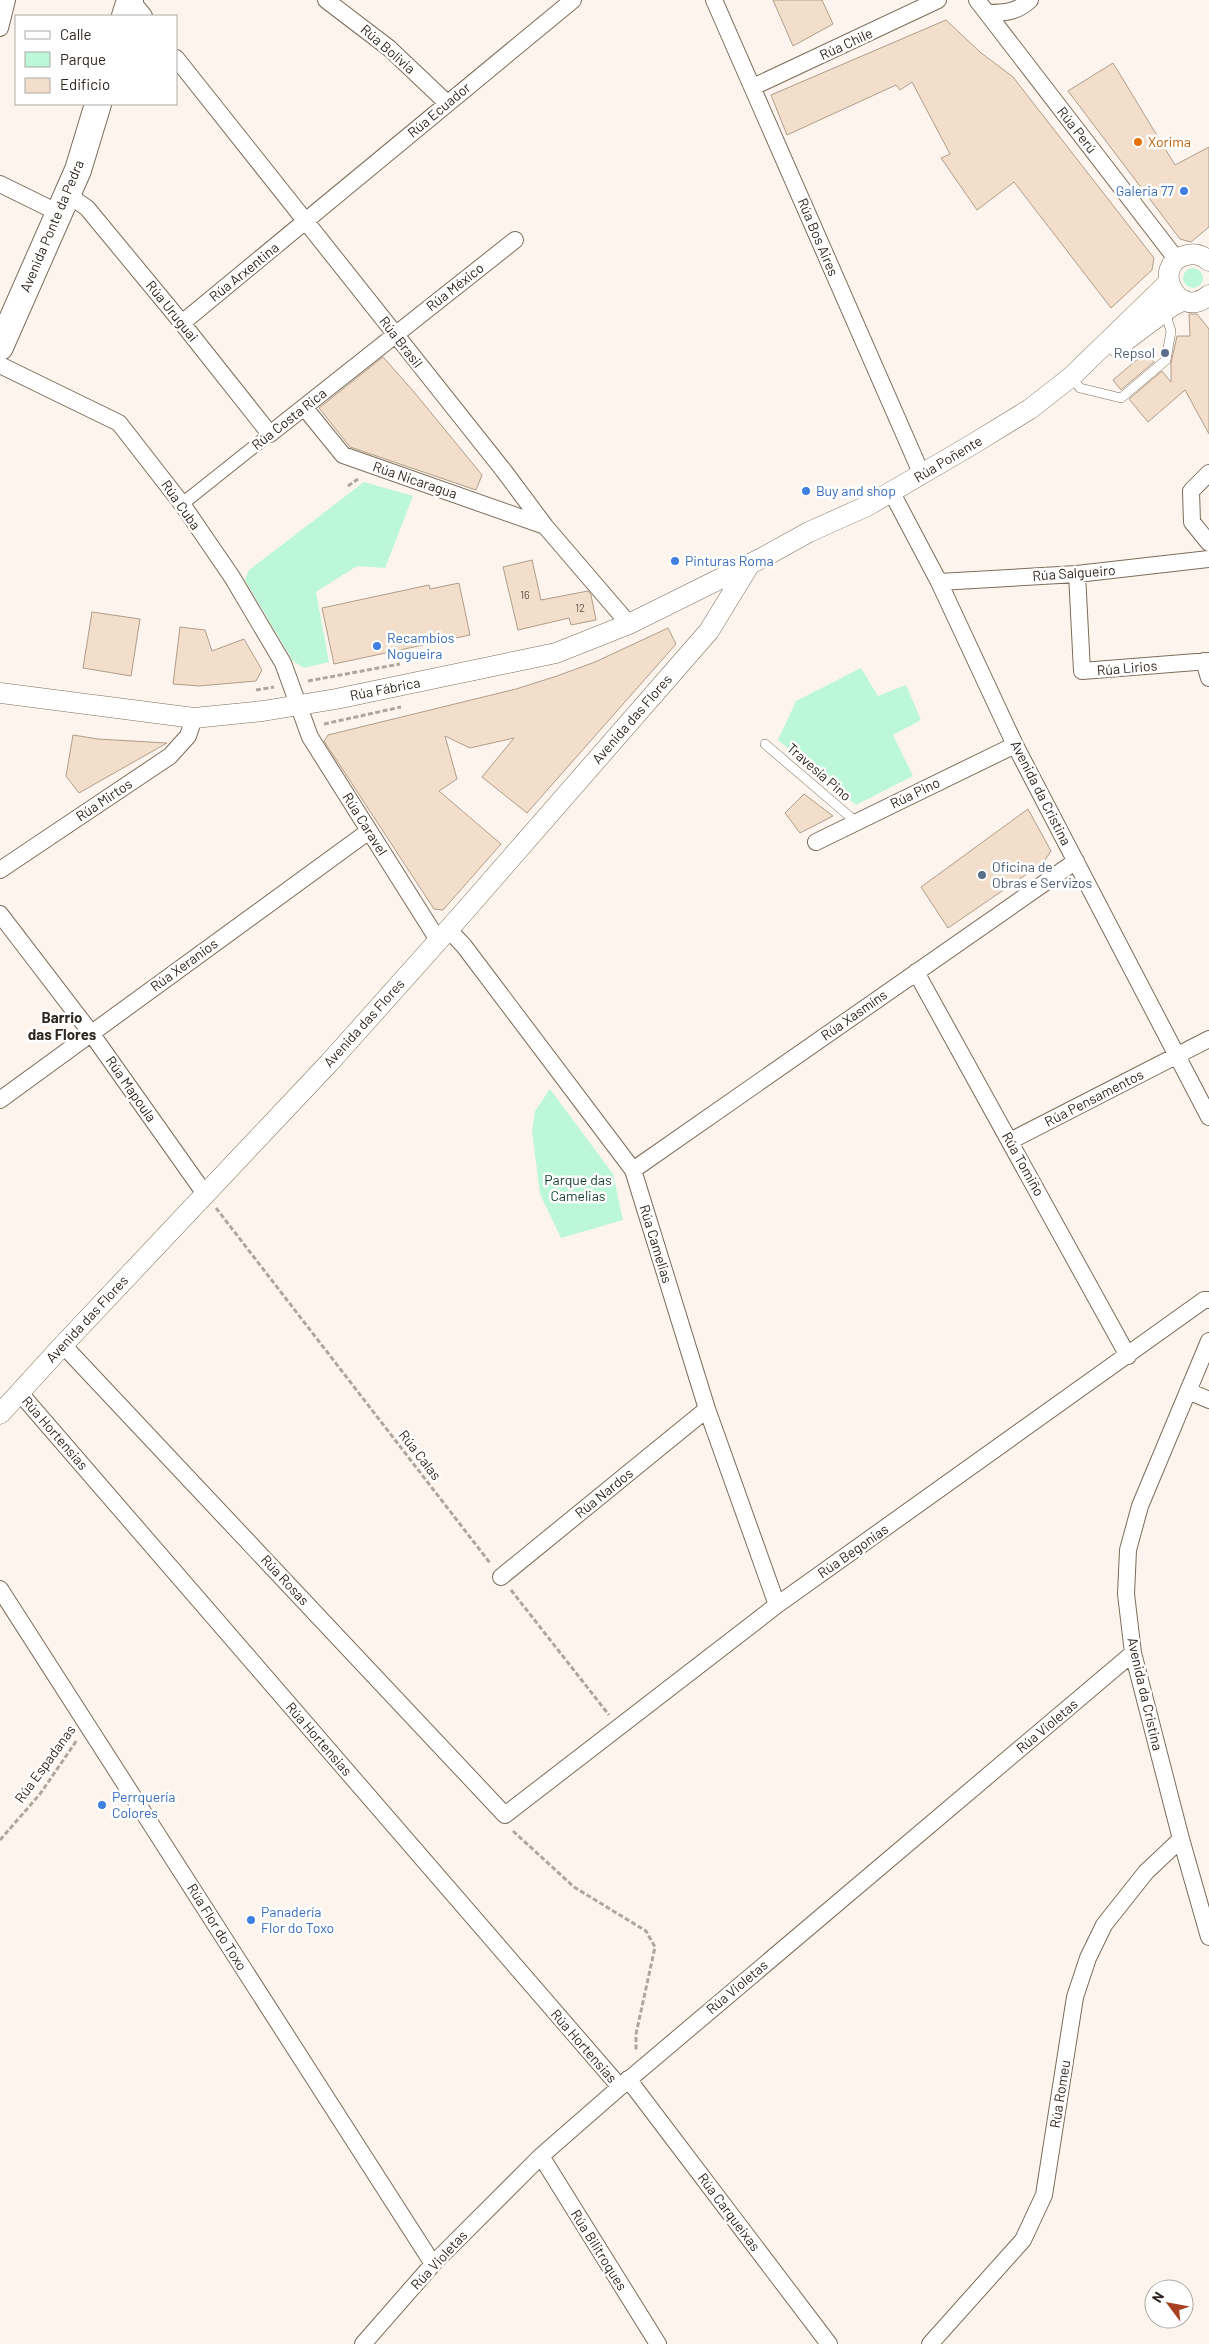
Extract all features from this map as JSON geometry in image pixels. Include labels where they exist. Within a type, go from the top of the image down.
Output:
[{"type":"main road","points":[[125,15],[130,0]]},
{"type":"main road","name":"Avenida Ponte da Pedra","points":[[0,347],[78,170],[98,105]]},
{"type":"street","points":[[0,28],[7,0]]},
{"type":"street","points":[[130,0],[143,15]]},
{"type":"street","name":"Rúa Bolivia","points":[[326,0],[389,48],[447,103]]},
{"type":"street","name":"Rúa Ecuador","points":[[305,222],[573,0]]},
{"type":"street","name":"Rúa Bos Aires","points":[[714,0],[922,475]]},
{"type":"street","name":"Rúa Chile","points":[[753,87],[938,0]]},
{"type":"street","name":"Rúa Perú","points":[[977,0],[1177,260]]},
{"type":"street","points":[[988,13],[1007,13],[1021,8],[1030,0]]},
{"type":"street","name":"Rúa Brasil","points":[[178,61],[545,526],[629,624]]},
{"type":"street","name":"Rúa Uruguai","points":[[0,184],[63,204],[88,208],[270,434]]},
{"type":"street","name":"Rúa Arxentina","points":[[182,323],[305,222]]},
{"type":"street","name":"Rúa México","points":[[395,334],[514,240]]},
{"type":"street","points":[[1205,255],[1183,256],[1177,260],[1169,274],[1169,282],[1171,290],[1184,300],[1191,302],[1208,299]]},
{"type":"street","name":"Rúa Poñente","points":[[1077,372],[1096,351],[1169,282]]},
{"type":"street","name":"Rúa Poñente","points":[[750,564],[809,532],[892,493],[922,475],[1030,409],[1077,372],[1102,358],[1165,311],[1184,300]]},
{"type":"street","name":"Rúa Costa Rica","points":[[182,504],[395,334]]},
{"type":"street","name":"Rúa Cuba","points":[[0,365],[119,424],[182,504],[232,576],[283,663],[300,705]]},
{"type":"street","name":"Rúa Nicaragua","points":[[304,407],[343,455],[545,526]]},
{"type":"street","points":[[1209,473],[1191,491],[1192,522],[1209,543]]},
{"type":"street","name":"Avenida da Cristina","points":[[892,493],[939,582],[1015,745],[1209,1117]]},
{"type":"street","name":"Rúa Salgueiro","points":[[939,582],[1077,574],[1209,559]]},
{"type":"street","name":"Rúa Fábrica","points":[[0,693],[194,718],[264,711],[300,705],[556,653],[629,624],[750,564]]},
{"type":"street","name":"Avenida das Flores","points":[[0,1414],[329,1063],[443,934],[716,621],[750,564]]},
{"type":"street","name":"Rúa Lirios","points":[[1077,574],[1082,671],[1206,661]]},
{"type":"street","points":[[693,592],[699,593],[710,603],[716,614],[716,621]]},
{"type":"street","points":[[1206,661],[1209,678]]},
{"type":"street","name":"Rúa Caravel","points":[[300,705],[310,737],[369,831],[443,934]]},
{"type":"street","name":"Rúa Mirtos","points":[[0,870],[170,756],[188,736],[194,718]]},
{"type":"street","name":"Rúa Pino","points":[[816,842],[855,821],[1015,745]]},
{"type":"street","name":"Rúa Xeranios","points":[[0,1100],[90,1032],[369,831]]},
{"type":"street","name":"Rúa Xasmíns","points":[[633,1170],[1076,861]]},
{"type":"street","name":"Rúa Mapoula","points":[[0,914],[90,1032],[205,1194]]},
{"type":"street","name":"Rúa Camelias","points":[[443,934],[464,946],[633,1170],[707,1409],[777,1605]]},
{"type":"street","name":"Rúa Tomiño","points":[[916,972],[1128,1356]]},
{"type":"street","name":"Rúa Pensamentos","points":[[1010,1141],[1209,1040]]},
{"type":"street","name":"Rúa Begonias","points":[[506,1815],[777,1605],[1204,1300],[1209,1300]]},
{"type":"street","name":"Avenida da Cristina","points":[[1209,1341],[1140,1506],[1128,1550],[1126,1594],[1133,1653],[1181,1840],[1209,1937]]},
{"type":"street","name":"Rúa Rosas","points":[[63,1345],[506,1815]]},
{"type":"street","points":[[1188,1391],[1209,1400]]},
{"type":"street","name":"Rúa Hortensias","points":[[20,1392],[628,2080]]},
{"type":"street","name":"Rúa Nardos","points":[[501,1577],[707,1409]]},
{"type":"street","name":"Rúa Flor do Toxo","points":[[0,1589],[88,1723],[433,2264]]},
{"type":"street","name":"Rúa Violetas","points":[[363,2344],[433,2264],[541,2156],[628,2080],[1133,1653]]},
{"type":"street","name":"Rúa Romeu","points":[[930,2344],[1023,2240],[1044,2195],[1075,1997],[1088,1958],[1104,1925],[1146,1872],[1181,1840]]},
{"type":"street","name":"Rúa Carqueixas","points":[[628,2080],[829,2344]]},
{"type":"street","name":"Rúa Bilitroques","points":[[541,2156],[658,2344]]},
{"type":"lane","points":[[1077,372],[1080,388],[1121,398],[1166,360],[1171,330],[1165,311]]},
{"type":"lane","name":"Travesía Pino","points":[[764,744],[855,821]]},
{"type":"path","points":[[250,691],[277,686]]},
{"type":"path","name":"Rúa Calas","points":[[205,1194],[619,1728]]},
{"type":"path","name":"Rúa Espadanas","points":[[0,1840],[40,1794],[88,1723]]},
{"type":"path","points":[[506,1815],[514,1833],[574,1887],[646,1931],[655,1947],[628,2080]]},
{"type":"green space","points":[[1189,268],[1197,268],[1203,274],[1203,282],[1197,288],[1189,288],[1183,282],[1183,274]]},
{"type":"green space","points":[[364,482],[413,496],[385,568],[357,566],[316,592],[329,662],[304,668],[293,661],[245,580],[249,570]]},
{"type":"green space","points":[[861,668],[878,696],[906,685],[921,720],[893,735],[913,776],[856,805],[778,740],[796,701]]},
{"type":"green space","name":"Parque das Camelias","points":[[550,1089],[613,1174],[623,1220],[561,1238],[540,1194],[532,1131],[535,1111]]},
{"type":"building","points":[[773,0],[822,0],[833,24],[793,46]]},
{"type":"building","points":[[946,20],[980,52],[1013,77],[1154,258],[1152,270],[1111,308],[1014,182],[977,210],[941,158],[950,154],[912,82],[900,90],[896,85],[787,135],[771,95]]},
{"type":"building","points":[[1113,63],[1175,165],[1209,147],[1209,227],[1191,242],[1180,239],[1068,91]]},
{"type":"building","points":[[1189,314],[1197,314],[1209,329],[1209,434],[1185,390],[1148,422],[1129,399],[1162,371],[1171,382],[1171,363],[1177,336],[1190,336]]},
{"type":"building","points":[[1146,352],[1154,362],[1121,390],[1113,380]]},
{"type":"building","points":[[383,357],[482,475],[476,490],[350,447],[319,408]]},
{"type":"building","points":[[532,560],[541,600],[588,591],[591,595],[596,620],[571,625],[569,618],[518,630],[503,567]]},
{"type":"building","points":[[459,583],[470,635],[334,664],[322,608],[429,585],[430,589]]},
{"type":"building","points":[[92,612],[140,619],[131,676],[83,668]]},
{"type":"building","points":[[180,627],[205,630],[212,651],[244,639],[262,670],[256,681],[199,686],[173,684]]},
{"type":"building","points":[[668,628],[676,644],[527,813],[482,777],[514,738],[470,748],[445,736],[457,779],[439,791],[501,844],[443,910],[434,909],[324,741],[328,735],[516,689],[595,662]]},
{"type":"building","points":[[73,735],[98,739],[167,743],[79,793],[66,776]]},
{"type":"building","points":[[804,794],[833,816],[800,833],[785,813]]},
{"type":"building","name":"Oficina de Obras e Servizos","points":[[1028,809],[1051,851],[1043,863],[948,928],[921,887]]},
{"type":"place","name":"Xorima","points":[[1138,142]]},
{"type":"place","name":"Galeria 77","points":[[1184,191]]},
{"type":"place","name":"Repsol","points":[[1165,353]]},
{"type":"place","name":"Buy and shop","points":[[806,491]]},
{"type":"place","name":"Pinturas Roma","points":[[675,561]]},
{"type":"place","name":"Recambios Nogueira","points":[[377,646]]},
{"type":"place","name":"Oficina de Obras e Servizos","points":[[982,875]]},
{"type":"place","name":"Perrquería Colores","points":[[102,1805]]},
{"type":"place","name":"Panadería Flor do Toxo","points":[[251,1920]]},
{"type":"district","name":"Barrio das Flores","points":[[62,1026]]}]
